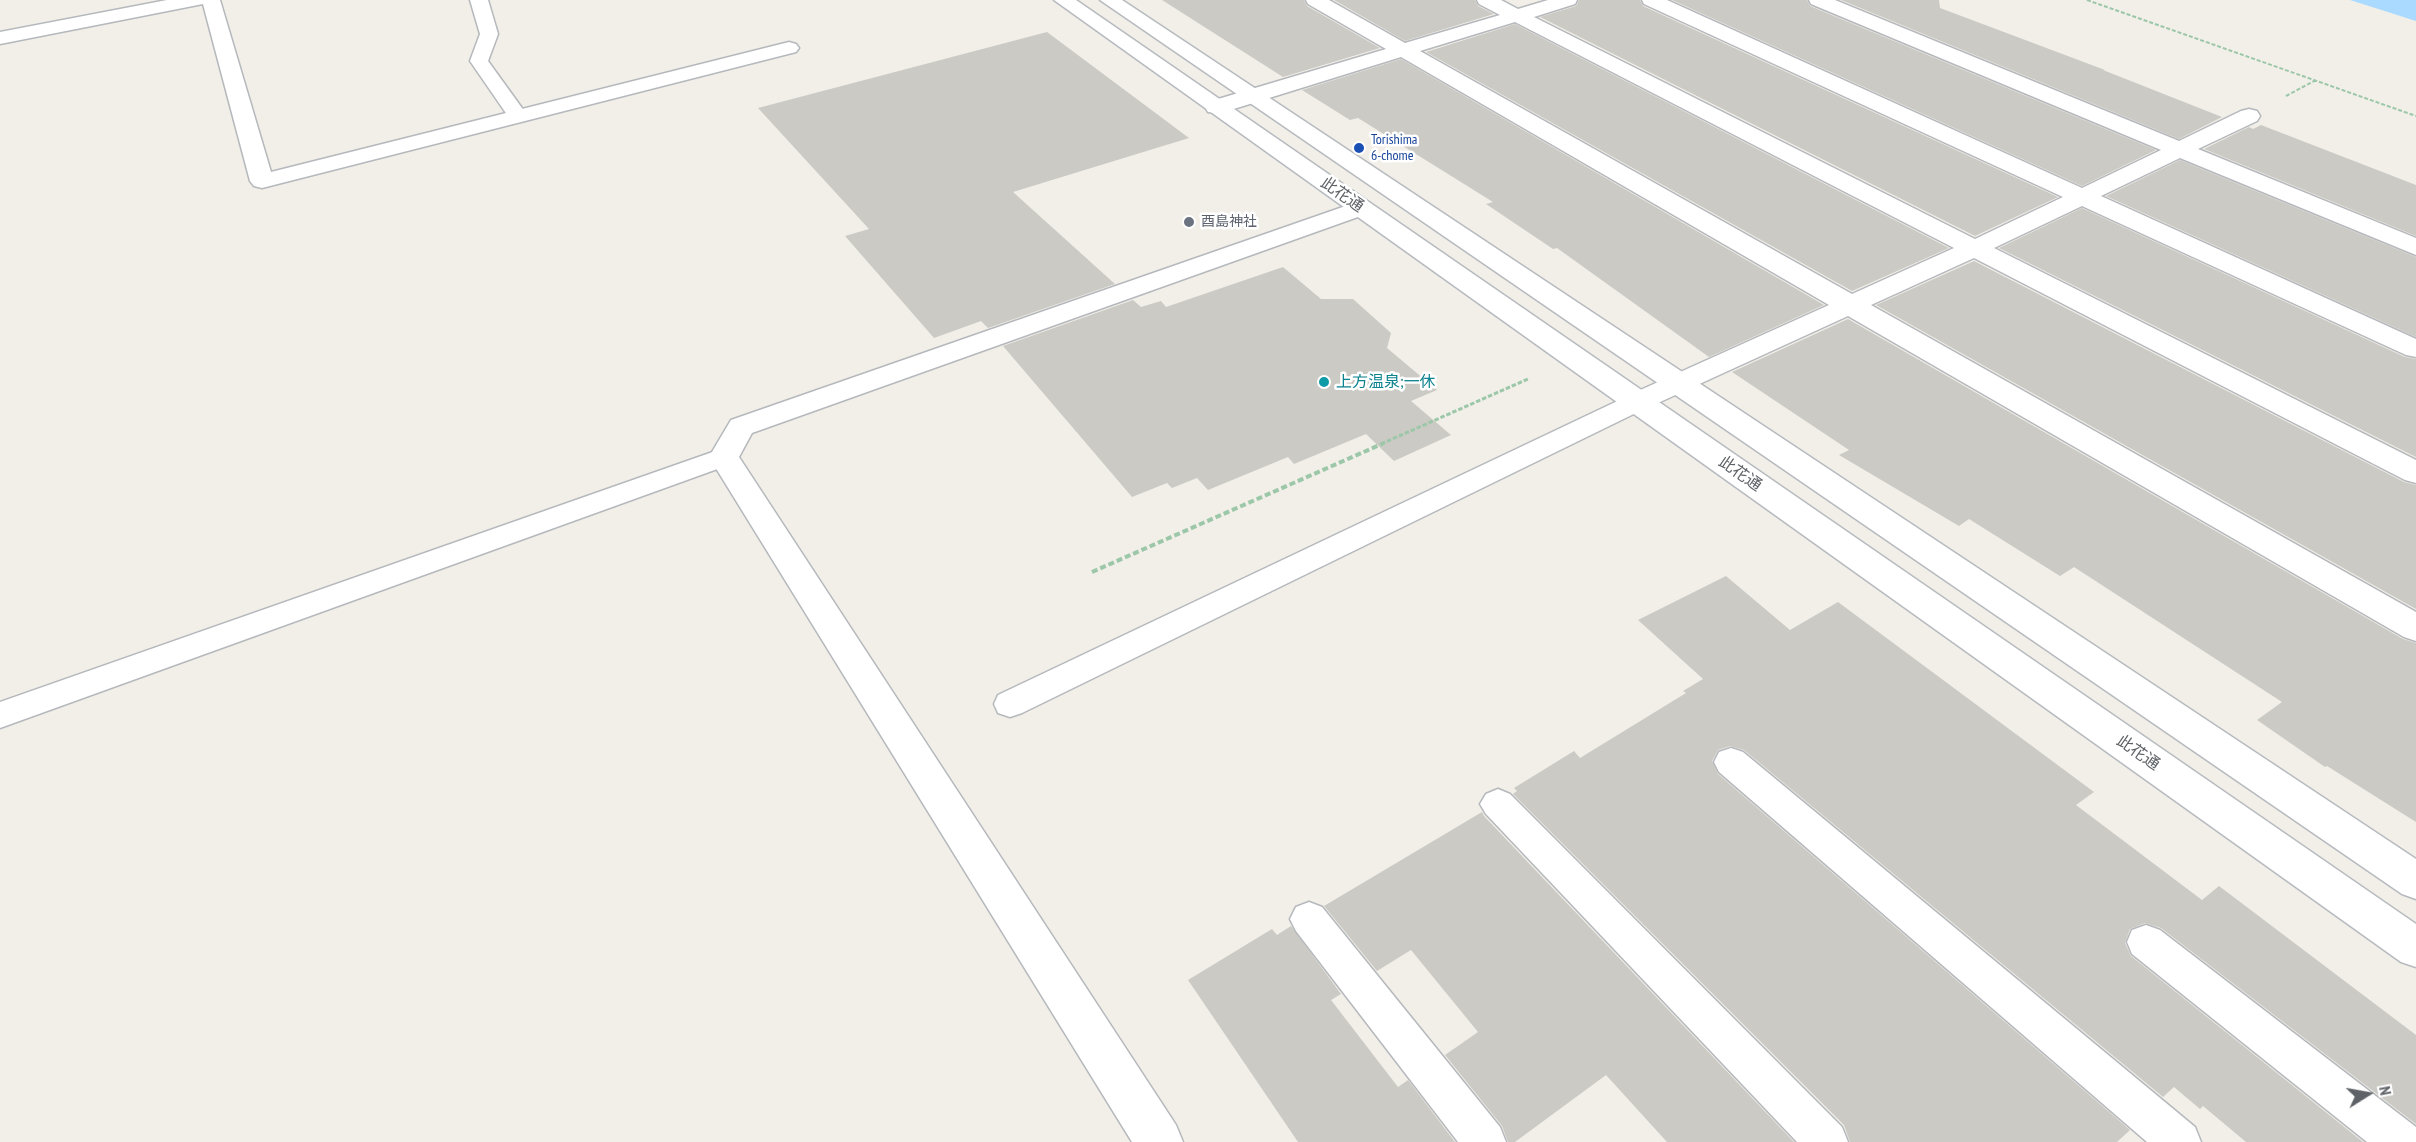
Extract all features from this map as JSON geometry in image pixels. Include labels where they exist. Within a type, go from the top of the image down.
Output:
[{"type":"street","points":[[0,38],[197,0]]},
{"type":"street","points":[[211,0],[262,181],[789,48]]},
{"type":"street","name":"此花通","points":[[1063,0],[2416,948]]},
{"type":"street","name":"此花通","points":[[1108,0],[2416,881]]},
{"type":"street","points":[[1315,0],[2416,628]]},
{"type":"street","points":[[1486,0],[2416,473]]},
{"type":"street","points":[[1216,107],[1568,0]]},
{"type":"street","points":[[1651,0],[2416,349]]},
{"type":"street","points":[[1818,0],[2416,248]]},
{"type":"street","points":[[1637,402],[1973,249],[2248,116]]},
{"type":"street","points":[[1159,1142],[724,458],[741,427],[1360,208]]},
{"type":"lane","points":[[479,0],[489,34],[479,61],[518,115]]},
{"type":"lane","points":[[1010,704],[1637,402]]},
{"type":"lane","points":[[0,715],[724,458]]},
{"type":"lane","points":[[1731,762],[2180,1142]]},
{"type":"lane","points":[[1498,804],[1827,1142]]},
{"type":"lane","points":[[1309,919],[1485,1142]]},
{"type":"lane","points":[[2146,942],[2401,1142]]},
{"type":"path","points":[[2087,0],[2416,116]]},
{"type":"path","points":[[1092,572],[1532,377]]},
{"type":"water","points":[[2350,0],[2416,0],[2416,21]]},
{"type":"building","points":[[1162,0],[1304,0],[1307,6],[1380,48],[1283,77]]},
{"type":"building","points":[[1334,0],[1475,0],[1478,6],[1494,14],[1405,41]]},
{"type":"building","points":[[1579,0],[1640,0],[1643,6],[2058,197],[1975,236],[1540,17],[1576,6]]},
{"type":"building","points":[[1672,0],[1807,0],[1810,6],[2156,150],[2082,186]]},
{"type":"building","points":[[1841,0],[1939,0],[1940,8],[2222,117],[2179,139]]},
{"type":"building","points":[[1515,24],[1949,248],[1852,291],[1426,52]]},
{"type":"building","points":[[1047,32],[1189,138],[1013,192],[1115,284],[988,328],[981,321],[934,338],[845,236],[869,229],[758,108]]},
{"type":"building","points":[[1401,59],[1824,305],[1709,357],[1557,248],[1553,249],[1486,204],[1493,202],[1358,118],[1350,120],[1302,90]]},
{"type":"building","points":[[2261,125],[2416,185],[2416,236],[2204,149],[2249,127],[2253,129]]},
{"type":"building","points":[[2180,160],[2416,257],[2416,337],[2106,196]]},
{"type":"building","points":[[2082,208],[2405,357],[2416,359],[2416,457],[1999,248]]},
{"type":"building","points":[[1974,261],[2404,482],[2416,485],[2416,609],[1876,305]]},
{"type":"building","name":"上方温泉;一休","points":[[1283,267],[1321,299],[1353,299],[1391,333],[1387,348],[1437,390],[1411,401],[1451,435],[1394,461],[1366,434],[1294,464],[1288,457],[1208,490],[1197,478],[1172,488],[1167,483],[1132,497],[1003,346],[1133,300],[1141,307],[1161,301],[1166,307]]},
{"type":"building","points":[[1848,319],[2403,639],[2416,643],[2416,822],[2327,766],[2325,767],[2257,720],[2282,702],[2074,567],[2060,576],[1969,519],[1959,526],[1839,455],[1849,450],[1732,372]]},
{"type":"building","points":[[1726,576],[1790,630],[1838,602],[2094,792],[2076,805],[2202,900],[2219,886],[2416,1035],[2416,1124],[2161,928],[2145,923],[2130,929],[2125,943],[2131,956],[2363,1142],[2246,1142],[2203,1106],[2200,1109],[2174,1087],[2163,1097],[1744,750],[1730,746],[1718,750],[1712,761],[1718,774],[2130,1130],[2117,1142],[1850,1142],[1844,1125],[1513,794],[1517,791],[1514,788],[1574,751],[1580,758],[1686,693],[1683,691],[1703,679],[1638,620]]},
{"type":"building","points":[[1482,812],[1794,1142],[1667,1142],[1606,1075],[1515,1142],[1508,1142],[1502,1126],[1445,1055],[1478,1032],[1411,950],[1377,971],[1324,906]]},
{"type":"building","points":[[1291,926],[1341,994],[1331,1000],[1398,1087],[1408,1080],[1455,1142],[1298,1142],[1188,980],[1272,929],[1277,935]]},
{"type":"place","name":"Torishima 6-chome","points":[[1359,148]]},
{"type":"place","name":"酉島神社","points":[[1189,222]]},
{"type":"place","name":"上方温泉;一休","points":[[1324,382]]}]
